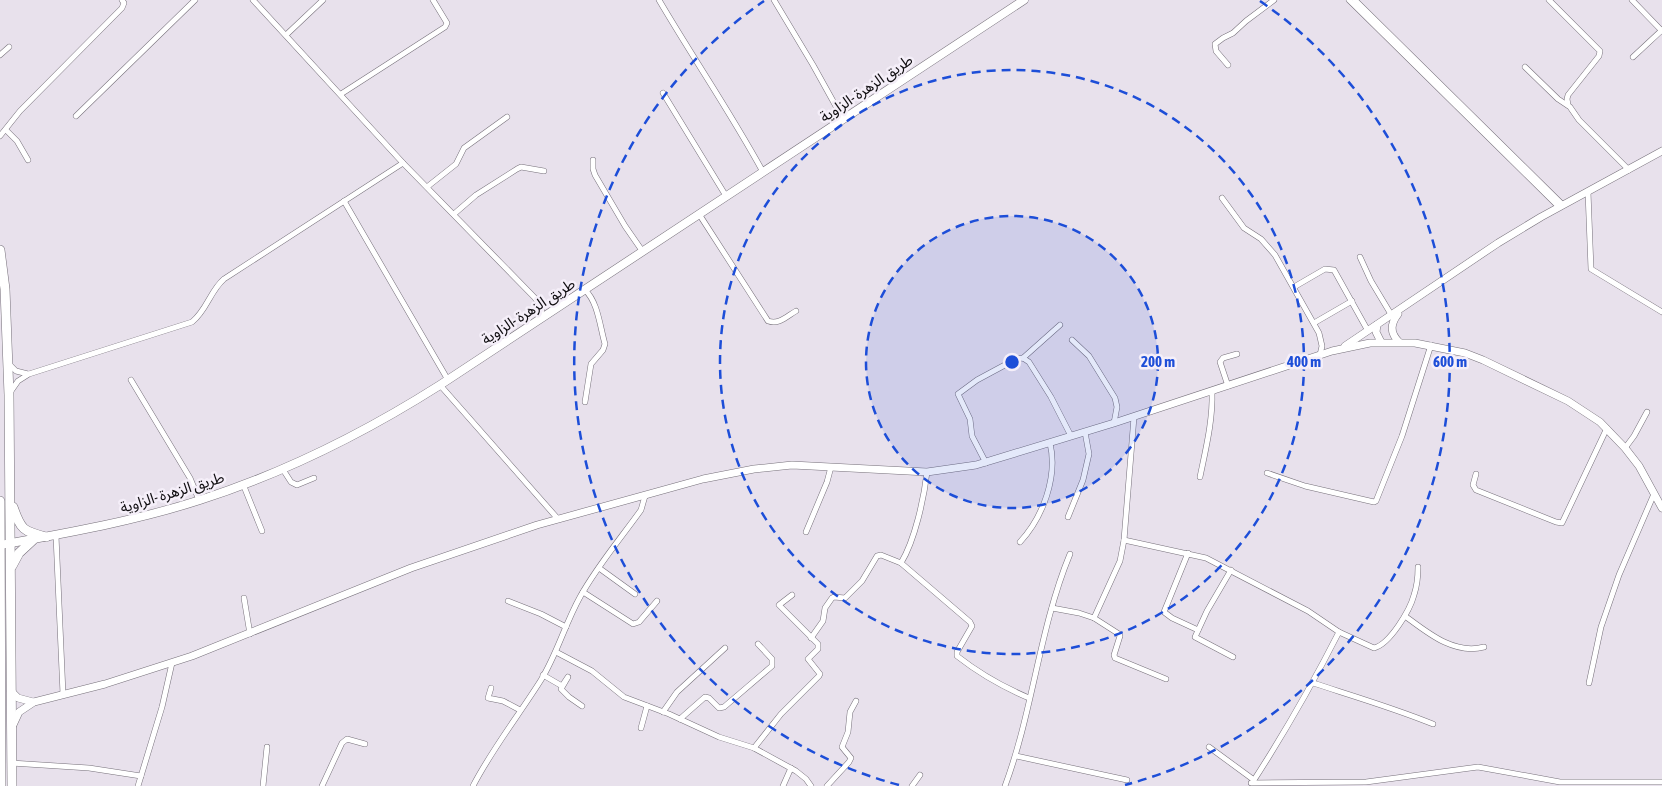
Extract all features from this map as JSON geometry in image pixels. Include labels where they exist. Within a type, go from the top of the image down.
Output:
[{"type":"highway","points":[[0,250],[5,289],[8,363],[10,498],[0,576],[1,786]]},
{"type":"highway","points":[[10,498],[21,527],[28,532],[46,537]]},
{"type":"highway","points":[[0,501],[4,545],[11,569],[12,786]]},
{"type":"highway","points":[[11,569],[19,553],[33,540]]},
{"type":"main road","name":"طريق الزهرة -الزاوية","points":[[4,545],[130,520],[199,500],[282,468],[367,427],[440,386],[1024,0]]},
{"type":"main road","points":[[1341,349],[1477,257],[1561,206],[1662,151]]},
{"type":"main road","points":[[1381,342],[1402,309]]},
{"type":"main road","points":[[1392,324],[1393,334],[1398,342]]},
{"type":"main road","points":[[1377,325],[1376,336],[1381,342]]},
{"type":"main road","points":[[12,729],[19,712],[34,702],[105,684],[172,663],[250,634],[441,557],[558,519],[703,479],[745,470],[785,465],[927,472],[986,463],[1134,417],[1320,355],[1381,342],[1431,345],[1474,356],[1540,386],[1579,407],[1607,428],[1635,460],[1662,508]]},
{"type":"main road","points":[[11,691],[18,698],[34,702]]},
{"type":"street","points":[[0,136],[20,111],[122,8],[124,3],[122,0]]},
{"type":"street","points":[[76,116],[195,0]]},
{"type":"street","points":[[253,0],[403,163],[534,298],[542,308],[540,319]]},
{"type":"street","points":[[286,35],[323,0]]},
{"type":"street","points":[[341,94],[445,27],[447,23],[433,0]]},
{"type":"street","points":[[659,0],[721,99],[763,172]]},
{"type":"street","points":[[774,0],[810,58],[843,120]]},
{"type":"street","points":[[1228,65],[1216,51],[1215,44],[1220,39],[1233,33],[1274,0]]},
{"type":"street","points":[[1349,0],[1561,206]]},
{"type":"street","points":[[1355,0],[1561,206]]},
{"type":"street","points":[[1549,0],[1600,51],[1599,56],[1568,95],[1568,105]]},
{"type":"street","points":[[1632,0],[1662,31],[1633,58]]},
{"type":"street","points":[[0,55],[9,47]]},
{"type":"street","points":[[1525,67],[1558,99],[1568,105],[1579,120],[1629,170]]},
{"type":"street","points":[[663,93],[726,196]]},
{"type":"street","points":[[427,187],[456,164],[464,148],[506,117]]},
{"type":"street","points":[[6,130],[17,141],[28,160]]},
{"type":"street","points":[[593,160],[595,175],[625,226],[643,252]]},
{"type":"street","points":[[9,395],[18,381],[29,374],[192,322],[201,313],[215,288],[224,279],[403,163]]},
{"type":"street","points":[[454,214],[476,195],[517,169],[544,171]]},
{"type":"street","points":[[1588,192],[1591,269],[1662,312]]},
{"type":"street","points":[[1222,198],[1244,228],[1261,239],[1275,255],[1320,337],[1322,346],[1320,355]]},
{"type":"street","points":[[344,201],[448,380]]},
{"type":"street","points":[[699,214],[768,322],[778,322],[796,311]]},
{"type":"street","points":[[1360,257],[1392,316]]},
{"type":"street","points":[[1294,287],[1325,269],[1331,269],[1336,272],[1368,331]]},
{"type":"street","points":[[585,290],[591,295],[595,305],[605,344],[603,350],[591,364],[585,402]]},
{"type":"street","points":[[1314,324],[1352,301]]},
{"type":"street","points":[[986,463],[971,433],[970,419],[958,394],[977,380],[1013,360],[1023,358],[1060,325]]},
{"type":"street","points":[[1072,340],[1089,356],[1115,398],[1117,407],[1114,423]]},
{"type":"street","points":[[1268,473],[1305,486],[1376,501],[1402,436],[1431,345]]},
{"type":"street","points":[[1228,386],[1220,362],[1223,358],[1237,354]]},
{"type":"street","points":[[1023,358],[1029,362],[1047,390],[1071,436]]},
{"type":"street","points":[[8,363],[16,371],[29,374]]},
{"type":"street","points":[[131,380],[190,478],[199,500]]},
{"type":"street","points":[[440,386],[558,519]]},
{"type":"street","points":[[1200,477],[1210,430],[1213,404],[1212,391]]},
{"type":"street","points":[[1625,448],[1647,412]]},
{"type":"street","points":[[1094,618],[1120,561],[1124,540],[1134,417]]},
{"type":"street","points":[[1476,474],[1473,485],[1476,490],[1562,523],[1607,428]]},
{"type":"street","points":[[1068,517],[1083,480],[1089,454],[1085,432]]},
{"type":"street","points":[[1020,542],[1032,530],[1050,484],[1052,454],[1050,443]]},
{"type":"street","points":[[806,532],[828,482],[832,467]]},
{"type":"street","points":[[282,468],[291,482],[297,485],[314,478]]},
{"type":"street","points":[[901,563],[922,502],[927,472]]},
{"type":"street","points":[[243,484],[262,531]]},
{"type":"street","points":[[1589,683],[1601,627],[1613,592],[1633,539],[1654,494]]},
{"type":"street","points":[[473,786],[543,675],[556,652],[574,608],[583,592],[641,510],[645,496]]},
{"type":"street","points":[[56,536],[63,694]]},
{"type":"street","points":[[1124,540],[1206,558],[1308,611],[1339,632],[1371,648],[1377,648],[1391,636],[1404,616],[1414,598],[1418,581],[1418,567]]},
{"type":"street","points":[[1188,553],[1164,612],[1172,618],[1198,630]]},
{"type":"street","points":[[1005,786],[1016,756],[1042,643],[1059,581],[1070,554]]},
{"type":"street","points":[[811,638],[824,621],[825,608],[832,598],[834,596],[845,598],[851,593],[862,581],[878,556],[881,555],[901,563],[972,624],[957,652],[957,656],[986,677],[1029,698]]},
{"type":"street","points":[[599,568],[635,594]]},
{"type":"street","points":[[1231,570],[1207,611],[1196,638],[1233,657]]},
{"type":"street","points":[[583,592],[633,624],[639,622],[657,601]]},
{"type":"street","points":[[754,748],[781,714],[820,674],[808,661],[808,658],[818,646],[779,606],[792,595]]},
{"type":"street","points":[[244,598],[250,634]]},
{"type":"street","points":[[508,601],[541,614],[566,627]]},
{"type":"street","points":[[1052,608],[1094,618],[1119,634],[1115,658],[1166,679]]},
{"type":"street","points":[[1404,616],[1446,644],[1469,650],[1484,648]]},
{"type":"street","points":[[1251,783],[1276,747],[1339,632]]},
{"type":"street","points":[[680,719],[705,697],[709,698],[719,708],[724,707],[772,666],[772,659],[758,644]]},
{"type":"street","points":[[663,712],[677,692],[725,648]]},
{"type":"street","points":[[556,652],[592,671],[624,696],[719,737],[754,748],[791,768],[802,776],[810,786]]},
{"type":"street","points":[[138,786],[166,693],[172,663]]},
{"type":"street","points":[[543,675],[562,686],[568,677],[561,688],[569,697],[582,706]]},
{"type":"street","points":[[1313,682],[1379,703],[1433,724]]},
{"type":"street","points":[[491,688],[488,698],[503,701],[520,710]]},
{"type":"street","points":[[827,786],[850,762],[851,758],[842,747],[848,732],[850,712],[856,701]]},
{"type":"street","points":[[641,728],[647,706]]},
{"type":"street","points":[[322,786],[342,743],[347,739],[365,744]]},
{"type":"street","points":[[263,786],[267,747]]},
{"type":"street","points":[[1209,747],[1251,783],[1366,782],[1478,767],[1560,782],[1662,782]]},
{"type":"street","points":[[1016,756],[1127,780]]},
{"type":"street","points":[[11,763],[89,768],[141,776]]},
{"type":"street","points":[[784,786],[791,768]]},
{"type":"street","points":[[912,786],[920,775]]}]
